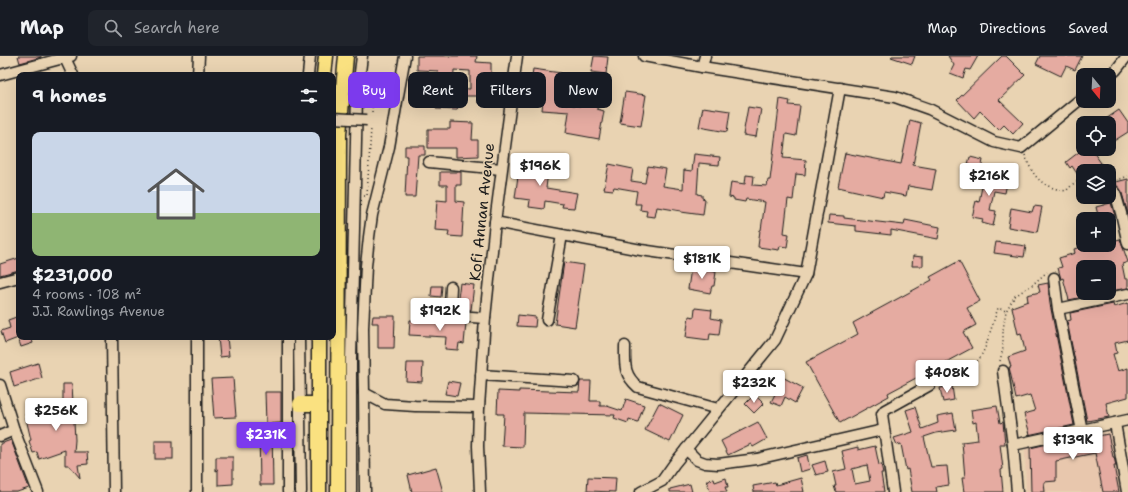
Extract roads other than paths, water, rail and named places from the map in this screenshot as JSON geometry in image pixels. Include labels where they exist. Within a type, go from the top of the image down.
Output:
[{"type":"highway","points":[[324,72],[326,56]]},
{"type":"highway","points":[[338,492],[344,399],[339,134],[346,56]]},
{"type":"highway","points":[[319,340],[319,492]]},
{"type":"highway","points":[[300,404],[320,404]]},
{"type":"street","points":[[198,72],[199,56]]},
{"type":"street","points":[[308,72],[310,56]]},
{"type":"street","points":[[351,492],[344,399],[357,97],[362,56]]},
{"type":"street","points":[[365,492],[363,328],[366,266],[372,214],[389,147],[405,56]]},
{"type":"street","name":"Kofi Annan Avenue","points":[[480,492],[478,446],[481,375],[495,222],[517,56]]},
{"type":"street","points":[[644,56],[702,67],[895,96],[929,109],[994,142],[1021,148],[1076,103]]},
{"type":"street","points":[[702,67],[705,56]]},
{"type":"street","points":[[1116,70],[1127,56]]},
{"type":"street","points":[[0,75],[68,57],[72,72]]},
{"type":"street","points":[[642,492],[662,481],[718,409],[775,340],[806,274],[840,88]]},
{"type":"street","points":[[336,118],[370,120]]},
{"type":"street","points":[[429,162],[501,169]]},
{"type":"street","points":[[1116,199],[1127,237]]},
{"type":"street","points":[[495,222],[641,250],[806,274]]},
{"type":"street","points":[[547,320],[562,235]]},
{"type":"street","points":[[0,282],[16,278]]},
{"type":"street","points":[[1054,278],[1058,309],[1082,431]]},
{"type":"street","points":[[451,287],[450,306],[452,315],[486,318]]},
{"type":"street","points":[[1058,309],[1128,294]]},
{"type":"street","points":[[112,340],[114,492]]},
{"type":"street","points":[[197,340],[197,492]]},
{"type":"street","points":[[288,340],[288,492]]},
{"type":"street","points":[[299,340],[301,492]]},
{"type":"street","points":[[625,346],[625,365],[628,375],[630,380],[638,387],[718,409]]},
{"type":"street","points":[[1004,371],[1017,492]]},
{"type":"street","points":[[481,375],[574,381]]},
{"type":"street","points":[[0,385],[14,430],[38,492]]},
{"type":"street","points":[[893,492],[882,414],[884,410],[930,386]]},
{"type":"street","points":[[364,393],[385,404],[479,407]]},
{"type":"street","points":[[1013,445],[1128,420]]},
{"type":"street","points":[[1115,423],[1126,492]]},
{"type":"street","points":[[0,436],[14,430]]},
{"type":"street","points":[[686,449],[697,460],[705,463],[718,464],[757,459],[884,430]]}]
